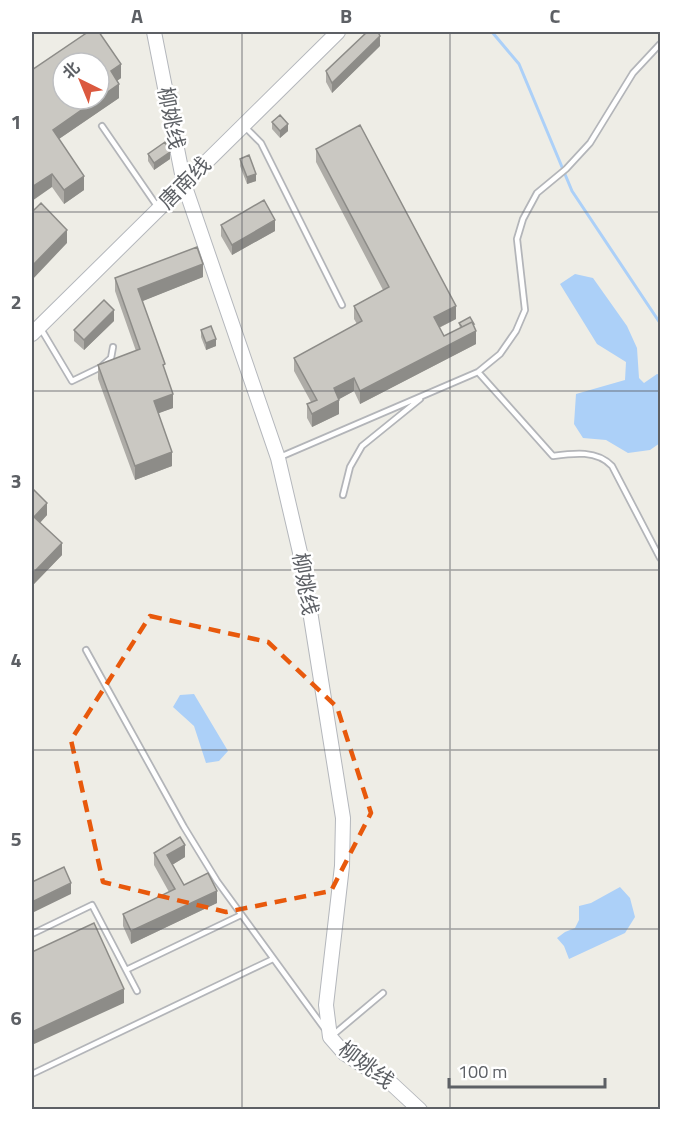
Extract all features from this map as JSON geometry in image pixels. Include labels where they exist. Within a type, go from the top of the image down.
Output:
[{"type":"street","name":"柳姚线","points":[[154,32],[184,184],[278,458],[302,561],[343,818],[342,866],[326,1005],[330,1037],[344,1053],[392,1084],[420,1110]]},
{"type":"street","name":"唐南线","points":[[36,330],[338,32]]},
{"type":"lane","points":[[278,458],[478,372],[500,354],[516,332],[525,310],[517,239],[523,219],[537,193],[566,169],[590,142],[633,74],[660,44]]},
{"type":"lane","points":[[243,125],[261,143],[342,305]]},
{"type":"lane","points":[[102,126],[159,209]]},
{"type":"lane","points":[[36,330],[72,381],[101,367],[111,358],[112,348]]},
{"type":"lane","points":[[478,372],[553,456],[575,453],[594,455],[606,460],[612,466],[660,558]]},
{"type":"lane","points":[[343,495],[350,467],[362,446],[425,395]]},
{"type":"lane","points":[[86,650],[184,827],[217,881],[330,1037],[383,993]]},
{"type":"lane","points":[[32,934],[92,905],[137,991]]},
{"type":"lane","points":[[126,970],[241,915]]},
{"type":"lane","points":[[32,1074],[273,959]]},
{"type":"highlighted area","points":[[150,616],[268,642],[337,707],[371,813],[331,891],[226,912],[103,882],[71,740]]},
{"type":"water","points":[[575,274],[593,278],[627,326],[637,348],[639,378],[644,383],[657,374],[660,375],[660,443],[650,450],[628,453],[606,440],[583,438],[574,424],[576,394],[625,380],[626,362],[597,344],[560,284]]},
{"type":"water","points":[[194,694],[228,751],[219,761],[206,763],[194,726],[173,707],[180,695]]},
{"type":"water","points":[[620,887],[630,898],[635,917],[625,933],[569,959],[564,946],[557,938],[575,928],[579,920],[579,906],[591,903]]},
{"type":"building","points":[[88,32],[99,32],[121,64],[111,71],[111,51],[60,51]]},
{"type":"building","points":[[367,32],[378,32],[380,36],[332,83],[326,71]]},
{"type":"building","points":[[51,57],[51,111],[80,111],[53,130],[84,176],[64,190],[52,174],[32,187],[32,70]]},
{"type":"building","points":[[111,71],[119,84],[111,90]]},
{"type":"building","points":[[280,115],[288,124],[280,131],[272,122]]},
{"type":"building","points":[[360,125],[456,306],[434,317],[444,336],[472,322],[476,331],[360,391],[354,378],[334,388],[339,400],[312,414],[307,404],[317,400],[294,358],[362,321],[354,306],[389,287],[316,149]]},
{"type":"building","points":[[165,142],[170,152],[154,163],[148,154]]},
{"type":"building","points":[[249,155],[256,174],[247,177],[240,159]]},
{"type":"building","points":[[264,200],[275,220],[232,245],[221,225]]},
{"type":"building","points":[[41,203],[67,230],[32,266],[32,212]]},
{"type":"building","points":[[197,247],[203,264],[138,289],[165,364],[163,365],[173,394],[154,401],[172,452],[135,466],[98,365],[140,349],[115,278]]},
{"type":"building","points":[[104,300],[114,310],[84,340],[74,330]]},
{"type":"building","points":[[470,317],[474,324],[472,322],[462,327],[459,323]]},
{"type":"building","points":[[211,326],[216,339],[206,343],[201,330]]},
{"type":"building","points":[[32,488],[47,503],[34,517],[62,543],[34,572],[32,570]]},
{"type":"building","points":[[180,837],[185,845],[167,855],[184,885],[208,873],[217,891],[131,931],[123,914],[175,889],[154,853]]},
{"type":"building","points":[[64,867],[71,883],[32,902],[32,882]]},
{"type":"building","points":[[94,923],[124,989],[32,1032],[32,952]]},
{"type":"waterway","points":[[492,32],[519,64],[572,191],[660,323]]}]
